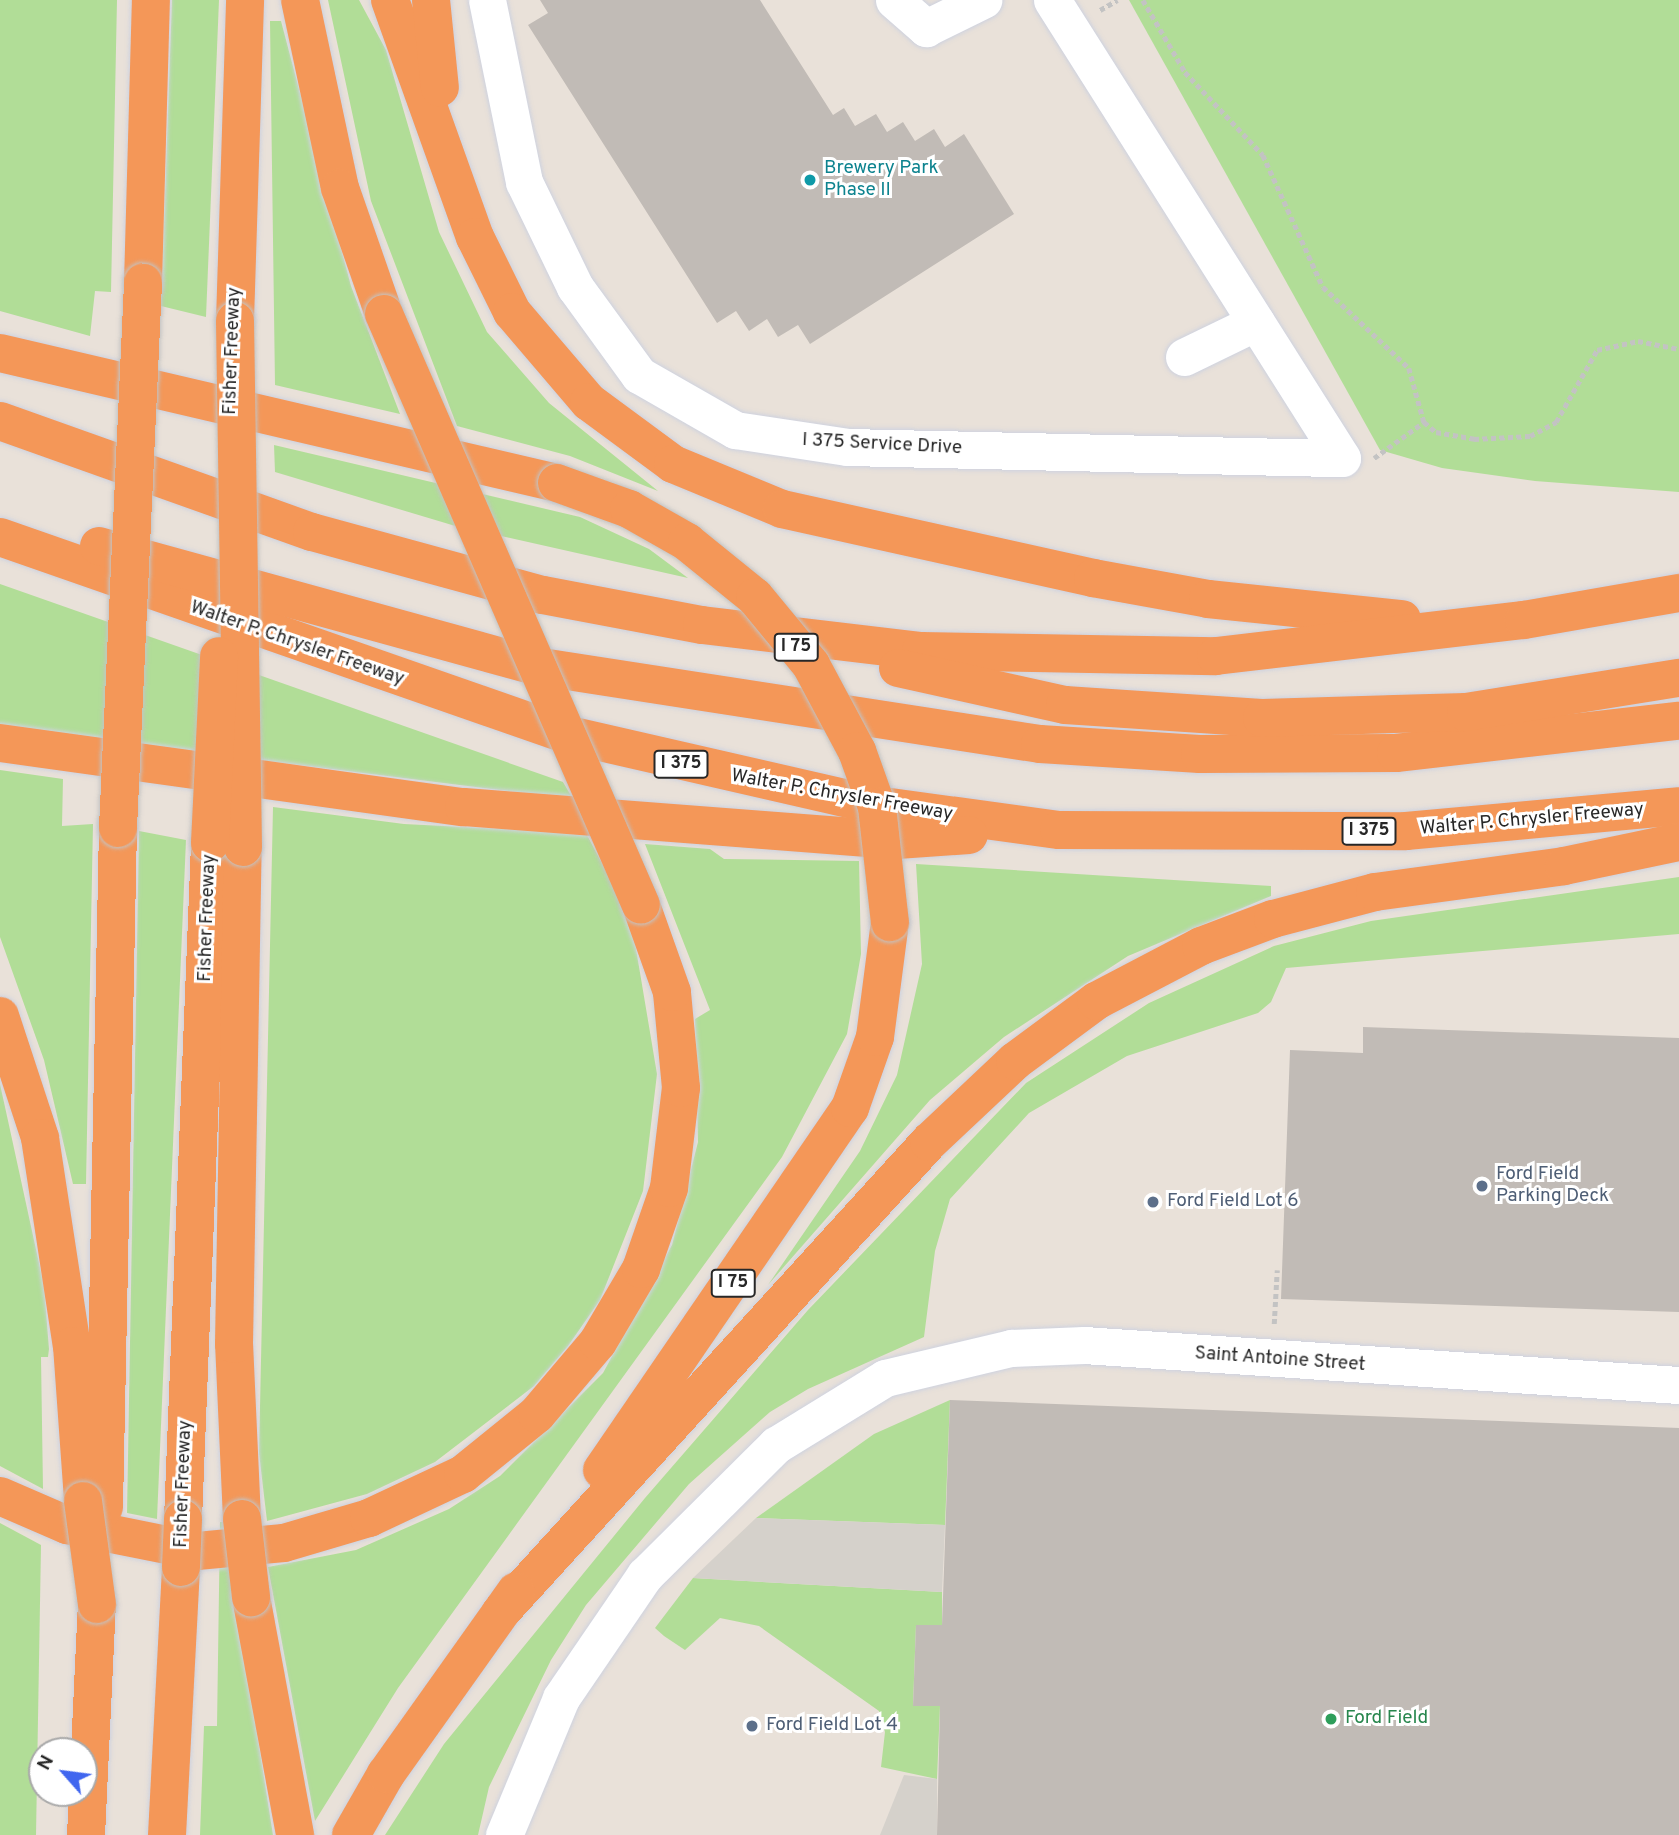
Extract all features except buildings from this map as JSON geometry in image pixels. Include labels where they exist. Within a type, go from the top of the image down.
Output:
[{"type":"highway","points":[[86,1835],[97,1604],[94,1504],[117,828],[143,283],[151,0]]},
{"type":"highway","name":"Fisher Freeway","points":[[167,1835],[183,1519],[227,845],[235,321],[245,0]]},
{"type":"highway","points":[[0,1496],[67,1525],[197,1551],[284,1543],[369,1518],[463,1474],[537,1414],[598,1342],[641,1269],[669,1188],[681,1088],[672,992],[641,905],[384,314],[340,188],[300,0]]},
{"type":"highway","points":[[390,0],[446,146],[475,237],[535,344],[617,426],[701,479],[782,509],[1155,591],[1477,626]]},
{"type":"highway","points":[[431,0],[446,146]]},
{"type":"highway","name":"I 75","points":[[0,353],[557,483],[629,509],[687,542],[755,597],[811,665],[857,751],[877,807],[890,922],[875,1037],[850,1108],[386,1774],[351,1835]]},
{"type":"highway","points":[[0,421],[190,492],[400,559],[1065,705],[1262,718],[1427,716],[1635,687],[1679,678]]},
{"type":"highway","points":[[0,519],[535,666],[957,734],[1146,752],[1329,755],[1496,745],[1661,723]]},
{"type":"highway","name":"Walter P. Chrysler Freeway","points":[[0,537],[565,734],[850,800],[1059,830],[1406,831],[1679,806]]},
{"type":"highway","points":[[702,625],[921,651],[1142,658],[1216,656],[1477,626],[1679,593]]},
{"type":"highway","points":[[0,743],[464,807],[897,839],[1059,830]]},
{"type":"highway","points":[[501,1612],[929,1142],[1015,1061],[1096,1001],[1202,946],[1273,919],[1375,892],[1564,866],[1679,842]]},
{"type":"highway","points":[[227,845],[234,1344],[242,1519],[251,1597],[293,1824]]},
{"type":"highway","points":[[0,1016],[40,1138],[94,1504]]},
{"type":"street","name":"I 375 Service Drive","points":[[487,0],[524,182],[575,288],[639,375],[735,430],[847,447],[1342,458]]},
{"type":"street","points":[[894,0],[926,28],[983,0]]},
{"type":"street","points":[[1052,0],[1242,331],[1342,458]]},
{"type":"street","points":[[1190,366],[1242,331]]},
{"type":"street","name":"Saint Antoine Street","points":[[504,1835],[561,1698],[645,1575],[775,1445],[885,1378],[1011,1348],[1084,1345],[1273,1360],[1679,1384]]},
{"type":"path","points":[[1143,0],[1185,72],[1263,155],[1323,287],[1409,368],[1423,422],[1455,438],[1530,436],[1556,422],[1597,350],[1638,341],[1679,349]]},
{"type":"path","points":[[1342,458],[1381,457],[1423,422]]},
{"type":"path","points":[[1273,1360],[1277,1270]]},
{"type":"green space","points":[[0,0],[117,0],[111,292],[95,291],[90,336],[0,311]]},
{"type":"green space","points":[[172,0],[219,0],[206,317],[161,306]]},
{"type":"green space","points":[[328,0],[359,0],[386,50],[439,232],[487,332],[549,403],[658,491],[570,456],[457,426],[371,201]]},
{"type":"green space","points":[[1129,0],[1679,0],[1679,492],[1535,481],[1442,468],[1380,450]]},
{"type":"green space","points":[[270,21],[281,21],[351,286],[400,414],[275,385]]},
{"type":"green space","points":[[274,445],[580,517],[649,549],[688,578],[452,525],[275,472]]},
{"type":"green space","points":[[0,584],[563,782],[573,799],[0,728]]},
{"type":"green space","points":[[0,770],[63,779],[62,826],[93,824],[86,1184],[73,1184],[44,1060],[0,937]]},
{"type":"green space","points":[[273,807],[404,824],[586,833],[631,919],[657,1074],[643,1191],[600,1300],[568,1346],[534,1386],[435,1462],[367,1494],[267,1521],[259,1453]]},
{"type":"green space","points":[[139,831],[186,840],[157,1519],[127,1513]]},
{"type":"green space","points":[[645,844],[710,849],[724,859],[859,861],[861,954],[847,1034],[782,1157],[398,1688],[315,1821],[268,1567],[356,1550],[449,1509],[500,1476],[603,1373],[672,1245],[698,1142],[695,1019],[710,1010]]},
{"type":"green space","points":[[916,864],[1271,886],[1271,896],[1128,956],[1004,1037],[930,1100],[768,1285],[860,1151],[897,1075],[922,964]]},
{"type":"green space","points":[[1679,877],[1679,934],[1286,968],[1271,1002],[1258,1013],[1127,1056],[1029,1113],[950,1199],[935,1251],[924,1337],[808,1389],[770,1412],[689,1484],[586,1605],[551,1660],[489,1787],[478,1835],[385,1835],[444,1744],[645,1498],[808,1310],[1026,1083],[1149,1003],[1274,946],[1371,921]]},
{"type":"green space","points":[[0,1084],[44,1286],[49,1349],[48,1357],[41,1357],[43,1489],[0,1466]]},
{"type":"green space","points":[[950,1400],[945,1525],[756,1518],[874,1434]]},
{"type":"green space","points":[[220,1522],[224,1522],[273,1835],[200,1835],[204,1726],[217,1726]]},
{"type":"green space","points":[[0,1523],[41,1545],[38,1737],[28,1737],[28,1807],[36,1807],[36,1835],[0,1835]]},
{"type":"green space","points":[[693,1578],[942,1592],[942,1625],[916,1625],[913,1705],[940,1706],[937,1779],[881,1767],[885,1732],[879,1711],[759,1626],[720,1618],[685,1650],[664,1636],[655,1628]]},
{"type":"shaded area","points":[[756,1518],[945,1525],[942,1592],[693,1578]]},
{"type":"shaded area","points":[[904,1775],[937,1779],[937,1835],[880,1835]]},
{"type":"place","name":"Brewery Park Phase II","points":[[810,180]]},
{"type":"place","name":"Ford Field Parking Deck","points":[[1482,1186]]},
{"type":"place","name":"Ford Field Lot 6","points":[[1153,1202]]},
{"type":"place","name":"Ford Field","points":[[1331,1719]]},
{"type":"place","name":"Ford Field Lot 4","points":[[752,1726]]}]
